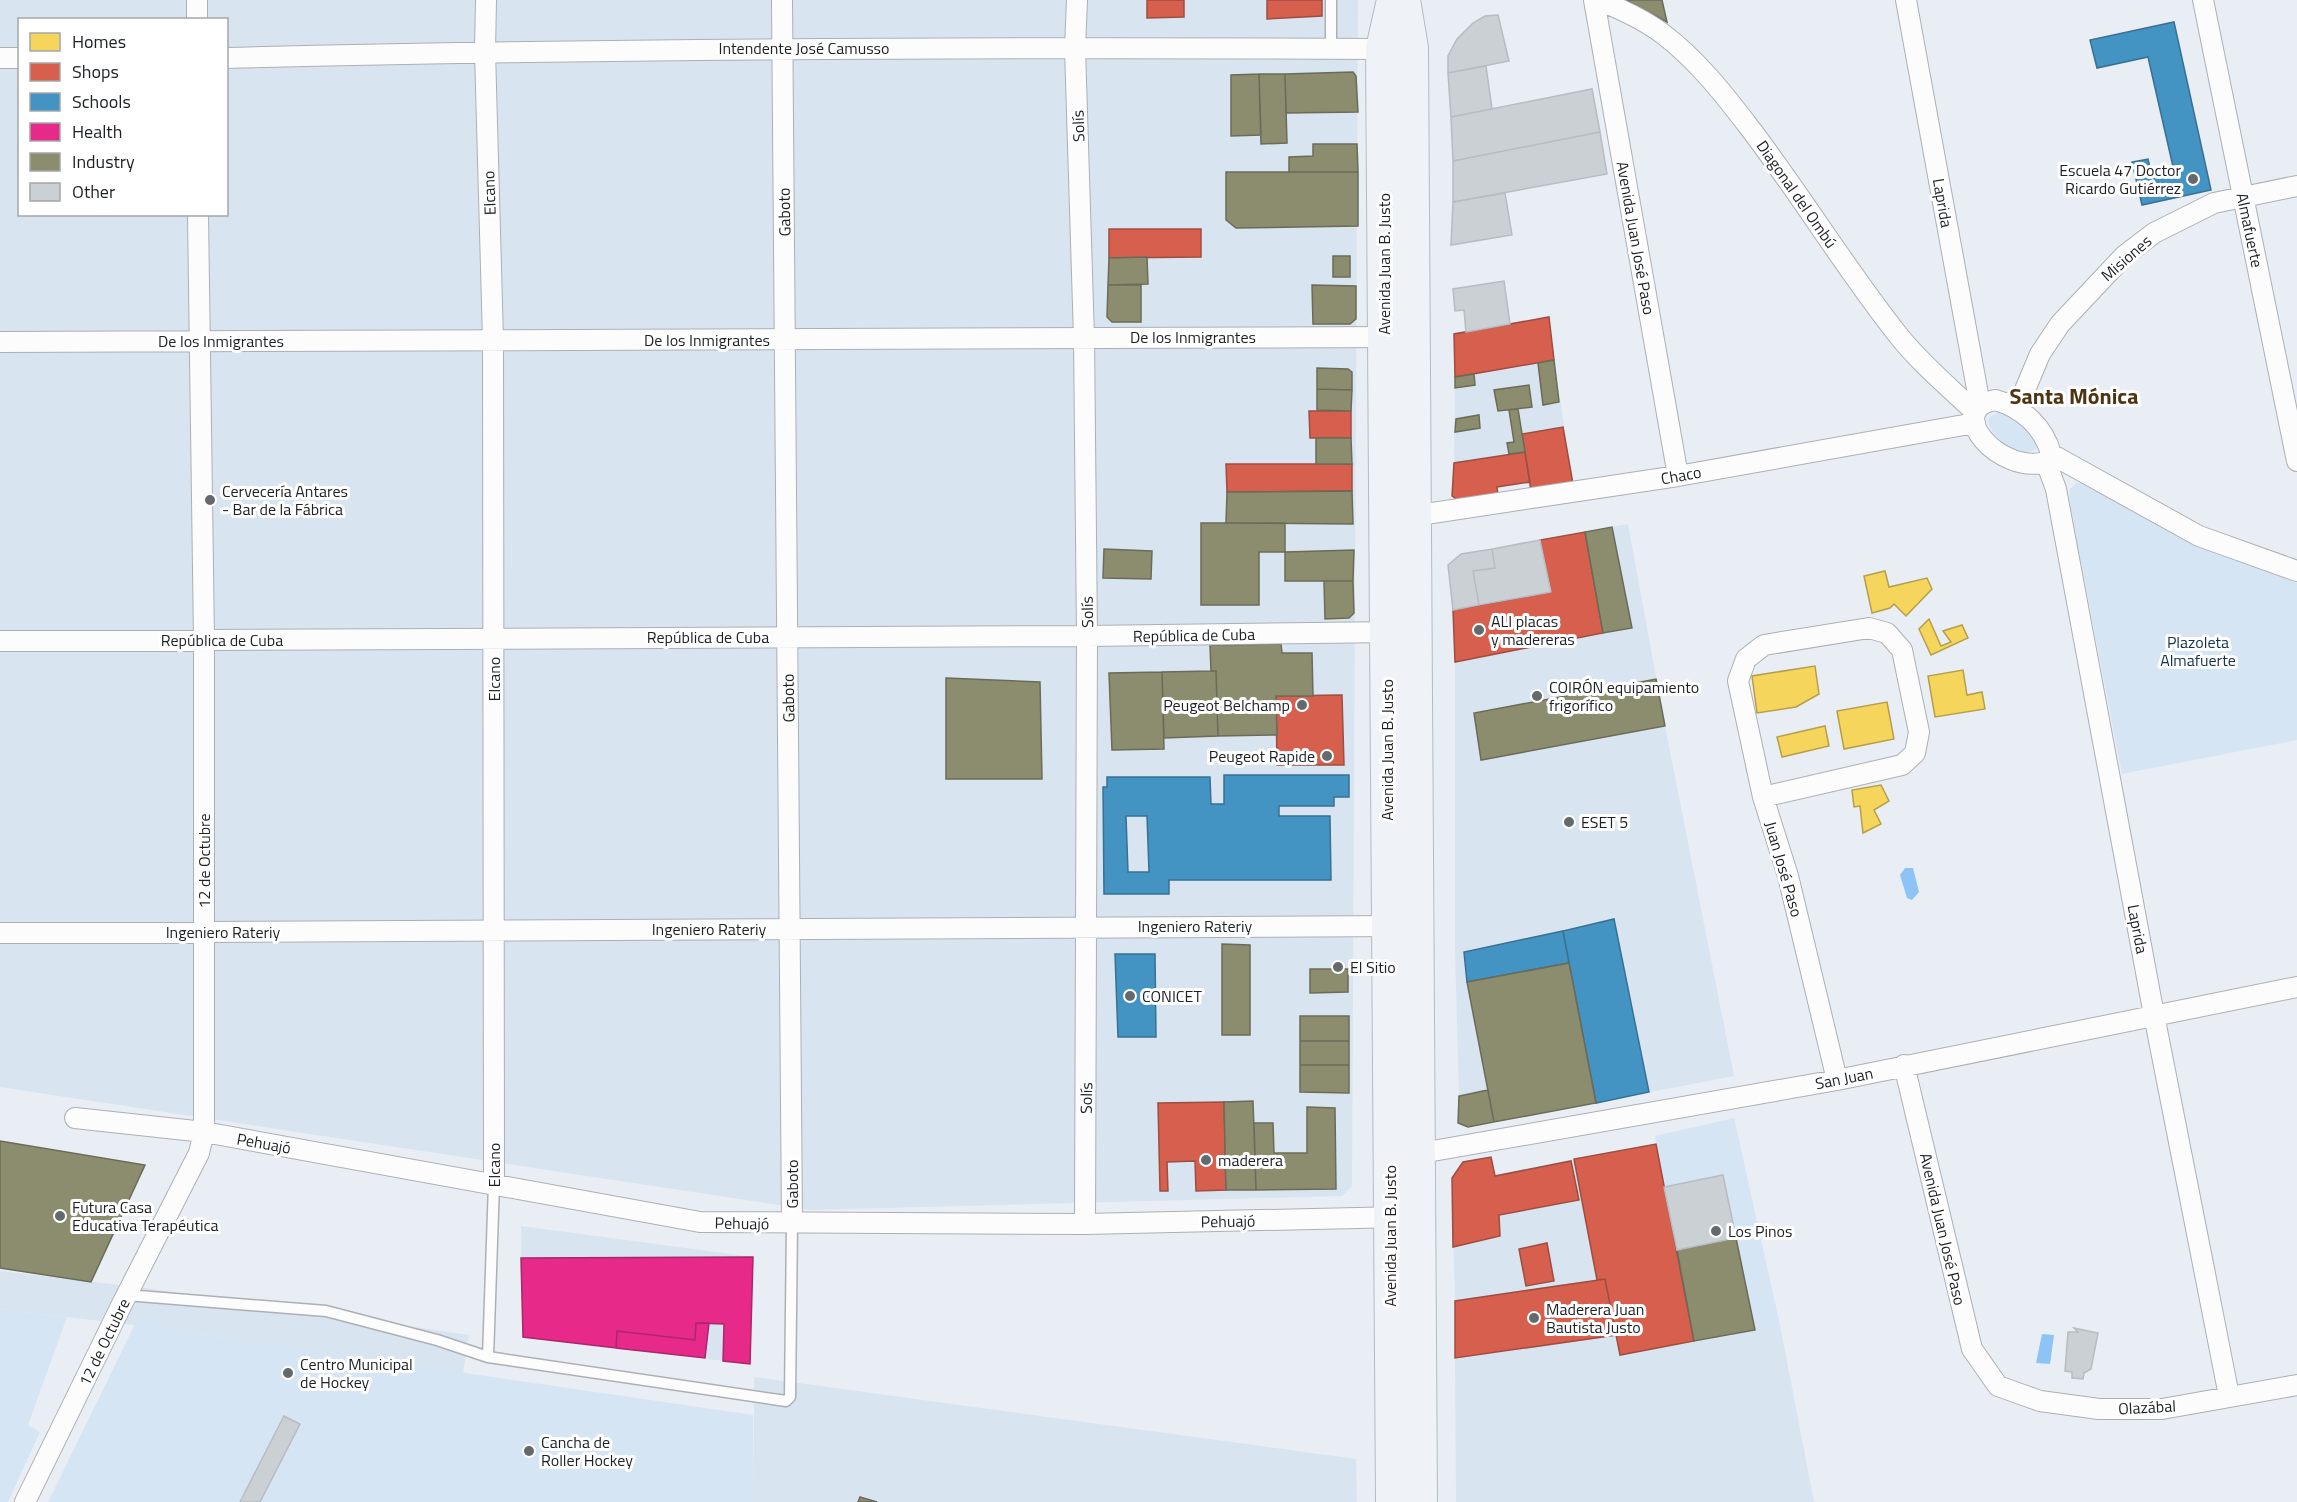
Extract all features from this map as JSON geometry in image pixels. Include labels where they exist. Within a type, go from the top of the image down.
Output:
[{"type":"main road","name":"Avenida Juan B. Justo","points":[[1393,0],[1382,49],[1399,337]]},
{"type":"main road","name":"Avenida Juan B. Justo","points":[[1392,1502],[1404,1217],[1399,337],[1412,48],[1404,0]]},
{"type":"main road","name":"Avenida Juan B. Justo","points":[[1404,1217],[1421,1502]]},
{"type":"street","points":[[196,18],[197,0]]},
{"type":"street","name":"Elcano","points":[[486,0],[485,51],[493,340],[494,1184]]},
{"type":"street","name":"Gaboto","points":[[782,0],[792,1224]]},
{"type":"street","name":"Solís","points":[[1077,0],[1075,48],[1084,338],[1087,636],[1085,1224]]},
{"type":"street","name":"Diagonal del Ombú","points":[[1596,0],[1630,13],[1662,33],[1693,59],[1727,98],[1770,154],[1899,336],[1924,364],[1977,414],[1986,443],[2002,456],[2022,463],[2049,458],[2199,536],[2297,571]]},
{"type":"street","name":"Avenida Juan José Paso","points":[[1596,0],[1678,476]]},
{"type":"street","name":"Laprida","points":[[1906,0],[1977,414]]},
{"type":"street","name":"Almafuerte","points":[[2203,0],[2297,461]]},
{"type":"street","name":"Intendente José Camusso","points":[[228,58],[485,51],[782,48],[1382,49]]},
{"type":"street","points":[[0,58],[18,58]]},
{"type":"street","name":"Misiones","points":[[2017,408],[2040,354],[2060,324],[2124,256],[2154,233],[2214,203],[2297,186]]},
{"type":"street","name":"12 de Octubre","points":[[26,1502],[126,1294],[199,1153],[204,1132],[204,640],[198,216]]},
{"type":"street","name":"De los Inmigrantes","points":[[0,342],[1399,337]]},
{"type":"street","points":[[1977,414],[1995,400],[2017,408],[2038,428],[2049,444],[2049,458]]},
{"type":"street","name":"Chaco","points":[[1400,517],[1678,476],[1977,414]]},
{"type":"street","name":"Laprida","points":[[2049,458],[2154,1015],[2229,1396]]},
{"type":"street","name":"Juan José Paso","points":[[1762,797],[1902,765],[1915,753],[1919,732],[1902,650],[1887,633],[1869,628],[1764,645],[1746,659],[1738,681],[1762,797],[1788,876],[1837,1080]]},
{"type":"street","name":"República de Cuba","points":[[0,640],[1087,636],[1401,632]]},
{"type":"street","name":"Ingeniero Rateriy","points":[[0,933],[1402,926]]},
{"type":"street","name":"San Juan","points":[[1404,1155],[1837,1080],[2297,987]]},
{"type":"street","name":"Avenida Juan José Paso","points":[[1904,1065],[1972,1349],[1998,1386]]},
{"type":"street","name":"Pehuajó","points":[[75,1118],[204,1132],[700,1222],[1085,1224],[1404,1217]]},
{"type":"street","name":"Olazábal","points":[[1998,1386],[2040,1401],[2099,1409],[2162,1409],[2297,1385]]},
{"type":"lane","points":[[1331,0],[1331,48]]},
{"type":"lane","name":"Elcano","points":[[488,1357],[494,1184]]},
{"type":"lane","name":"Gaboto","points":[[488,1357],[786,1401],[790,1397],[792,1224]]},
{"type":"lane","points":[[126,1294],[326,1311],[426,1337],[488,1357]]},
{"type":"shaded area","points":[[0,0],[1358,0],[1352,1186],[1342,1196],[811,1210],[0,1087]]},
{"type":"shaded area","points":[[1554,360],[1573,484],[1525,452],[1454,463],[1455,377]]},
{"type":"shaded area","points":[[1628,524],[1734,1076],[1468,1127],[1458,1123],[1455,950],[1455,662],[1603,633],[1585,532]]},
{"type":"shaded area","points":[[1574,1159],[1597,1280],[1455,1301],[1452,1196],[1464,1181]]},
{"type":"shaded area","points":[[521,1226],[753,1257],[750,1364],[523,1337]]},
{"type":"shaded area","points":[[0,1271],[145,1288],[469,1335],[463,1373],[178,1331],[141,1315],[135,1325],[0,1309]]},
{"type":"shaded area","points":[[1780,1325],[1814,1502],[1456,1502],[1455,1358],[1616,1335],[1620,1355]]},
{"type":"shaded area","points":[[754,1377],[1356,1459],[1357,1502],[751,1502],[754,1489]]},
{"type":"green space","points":[[2000,412],[2024,425],[2033,436],[2036,449],[2022,452],[2007,445],[1994,434],[1988,420]]},
{"type":"green space","name":"Plazoleta Almafuerte","points":[[2076,483],[2084,483],[2210,550],[2297,583],[2297,740],[2122,774],[2069,501],[2070,489]]},
{"type":"green space","name":"Los Pinos","points":[[1734,1118],[1780,1325],[1694,1341],[1655,1136]]},
{"type":"green space","points":[[0,1309],[67,1317],[28,1425],[40,1432],[8,1502],[0,1502]]},
{"type":"green space","name":"Centro Municipal de Hockey","points":[[140,1314],[178,1331],[753,1415],[754,1490],[751,1502],[48,1502]]},
{"type":"water","points":[[1905,868],[1913,868],[1919,892],[1912,900],[1907,898],[1900,875]]},
{"type":"water","points":[[2042,1334],[2054,1335],[2050,1364],[2036,1363]]},
{"type":"building: Homes","points":[[1885,571],[1889,587],[1927,578],[1932,589],[1906,616],[1894,604],[1890,608],[1872,613],[1864,576]]},
{"type":"building: Homes","points":[[1929,619],[1941,646],[1951,642],[1943,631],[1962,625],[1968,638],[1931,655],[1919,629]]},
{"type":"building: Homes","points":[[1815,666],[1819,694],[1796,707],[1757,713],[1752,676]]},
{"type":"building: Homes","points":[[1963,670],[1967,695],[1982,692],[1985,709],[1935,717],[1928,676]]},
{"type":"building: Homes","points":[[1887,702],[1894,739],[1844,749],[1837,711]]},
{"type":"building: Homes","points":[[1825,726],[1829,746],[1782,757],[1777,737]]},
{"type":"building: Homes","points":[[1881,785],[1889,801],[1874,810],[1881,824],[1863,833],[1860,806],[1854,807],[1852,790]]},
{"type":"building: Shops","points":[[1147,0],[1184,0],[1184,17],[1147,18]]},
{"type":"building: Shops","points":[[1267,0],[1322,0],[1322,16],[1267,19]]},
{"type":"building: Shops","points":[[1109,229],[1201,229],[1201,257],[1109,258]]},
{"type":"building: Shops","points":[[1549,317],[1554,360],[1455,377],[1454,334]]},
{"type":"building: Shops","points":[[1309,411],[1351,411],[1351,438],[1310,438]]},
{"type":"building: Shops","points":[[1563,427],[1573,484],[1531,491],[1522,434]]},
{"type":"building: Shops","points":[[1525,452],[1530,482],[1497,487],[1498,496],[1459,501],[1452,496],[1454,463]]},
{"type":"building: Shops","points":[[1226,464],[1352,464],[1352,491],[1227,492]]},
{"type":"building: Shops","points":[[1585,532],[1603,633],[1455,662],[1453,610],[1551,592],[1540,540]]},
{"type":"building: Shops","points":[[1342,695],[1344,765],[1277,765],[1276,696]]},
{"type":"building: Shops","points":[[1224,1102],[1226,1190],[1196,1191],[1195,1161],[1167,1162],[1168,1191],[1160,1191],[1158,1103]]},
{"type":"building: Shops","points":[[1656,1144],[1694,1341],[1620,1355],[1605,1279],[1597,1280],[1574,1159]]},
{"type":"building: Shops","points":[[1491,1157],[1495,1176],[1571,1161],[1579,1200],[1499,1215],[1500,1236],[1453,1247],[1452,1178],[1463,1162]]},
{"type":"building: Shops","points":[[1547,1243],[1554,1281],[1526,1286],[1519,1249]]},
{"type":"building: Shops","name":"Maderera Juan Bautista Justo","points":[[1605,1279],[1616,1335],[1455,1358],[1455,1301]]},
{"type":"building: Schools","points":[[2174,22],[2211,190],[2142,205],[2132,162],[2148,159],[2152,176],[2174,171],[2148,57],[2097,68],[2090,40]]},
{"type":"building: Schools","points":[[1224,775],[1349,775],[1349,797],[1334,797],[1334,806],[1279,806],[1279,816],[1330,816],[1331,880],[1169,880],[1169,894],[1104,894],[1103,787],[1107,787],[1107,777],[1210,777],[1211,804],[1224,804]],"holes":[[[1126,816],[1147,816],[1149,872],[1128,872]]]},
{"type":"building: Schools","points":[[1614,919],[1649,1092],[1596,1103],[1563,931]]},
{"type":"building: Schools","points":[[1563,931],[1569,963],[1467,982],[1464,952]]},
{"type":"building: Schools","name":"CONICET","points":[[1115,954],[1155,954],[1156,1037],[1118,1037]]},
{"type":"building: Health","points":[[753,1257],[750,1364],[723,1361],[724,1324],[696,1323],[695,1340],[617,1331],[616,1348],[523,1337],[521,1258]]},
{"type":"building: Health","points":[[696,1323],[709,1323],[705,1358],[616,1348],[617,1331],[695,1340]]},
{"type":"building: Industry","points":[[1626,0],[1662,0],[1667,22]]},
{"type":"building: Industry","points":[[1353,72],[1356,76],[1358,112],[1286,113],[1285,74]]},
{"type":"building: Industry","points":[[1259,74],[1285,74],[1287,143],[1261,144]]},
{"type":"building: Industry","points":[[1259,74],[1261,135],[1231,136],[1231,75]]},
{"type":"building: Industry","points":[[1313,144],[1357,144],[1358,172],[1289,172],[1289,157],[1313,156]]},
{"type":"building: Industry","points":[[1226,172],[1358,172],[1358,226],[1236,228],[1226,220]]},
{"type":"building: Industry","points":[[1333,256],[1350,256],[1350,277],[1333,277]]},
{"type":"building: Industry","points":[[1147,257],[1148,284],[1108,285],[1109,258]]},
{"type":"building: Industry","points":[[1108,285],[1141,285],[1141,322],[1112,322],[1107,317]]},
{"type":"building: Industry","points":[[1312,285],[1356,286],[1356,319],[1350,324],[1313,324]]},
{"type":"building: Industry","points":[[1554,360],[1559,402],[1543,405],[1538,363]]},
{"type":"building: Industry","points":[[1317,368],[1348,369],[1352,372],[1352,390],[1317,389]]},
{"type":"building: Industry","points":[[1474,374],[1475,385],[1455,388],[1455,377]]},
{"type":"building: Industry","points":[[1529,385],[1532,407],[1498,411],[1494,390]]},
{"type":"building: Industry","points":[[1317,389],[1352,390],[1351,411],[1317,410]]},
{"type":"building: Industry","points":[[1518,409],[1525,452],[1509,454],[1507,443],[1514,442],[1509,410]]},
{"type":"building: Industry","points":[[1479,415],[1480,428],[1455,432],[1456,419]]},
{"type":"building: Industry","points":[[1316,438],[1351,438],[1352,464],[1316,464]]},
{"type":"building: Industry","points":[[1352,491],[1353,524],[1226,523],[1227,492]]},
{"type":"building: Industry","points":[[1201,523],[1285,523],[1285,552],[1259,552],[1259,605],[1201,605]]},
{"type":"building: Industry","points":[[1612,527],[1632,628],[1603,633],[1585,532]]},
{"type":"building: Industry","points":[[1104,549],[1152,551],[1151,579],[1103,578]]},
{"type":"building: Industry","points":[[1354,550],[1353,581],[1285,581],[1285,552]]},
{"type":"building: Industry","points":[[1324,581],[1353,581],[1354,613],[1349,618],[1325,619]]},
{"type":"building: Industry","points":[[1281,644],[1282,653],[1312,653],[1313,696],[1276,696],[1277,735],[1218,736],[1216,671],[1211,671],[1210,645]]},
{"type":"building: Industry","points":[[1216,671],[1218,736],[1164,738],[1162,672]]},
{"type":"building: Industry","points":[[1162,672],[1164,749],[1112,750],[1109,673]]},
{"type":"building: Industry","points":[[946,678],[1040,682],[1042,779],[946,779]]},
{"type":"building: Industry","points":[[1656,679],[1665,726],[1481,760],[1474,713]]},
{"type":"building: Industry","points":[[1222,944],[1250,945],[1250,1035],[1222,1035]]},
{"type":"building: Industry","points":[[1569,963],[1596,1103],[1494,1122],[1467,982]]},
{"type":"building: Industry","points":[[1310,969],[1348,969],[1348,992],[1310,993]]},
{"type":"building: Industry","points":[[1300,1016],[1349,1016],[1349,1041],[1300,1041]]},
{"type":"building: Industry","points":[[1300,1041],[1349,1041],[1349,1065],[1300,1065]]},
{"type":"building: Industry","points":[[1300,1065],[1349,1065],[1349,1093],[1300,1092]]},
{"type":"building: Industry","points":[[1488,1090],[1494,1122],[1468,1127],[1458,1123],[1459,1096]]},
{"type":"building: Industry","points":[[1253,1101],[1256,1190],[1226,1190],[1224,1102]]},
{"type":"building: Industry","points":[[1307,1107],[1335,1108],[1336,1189],[1256,1190],[1254,1123],[1273,1123],[1274,1153],[1307,1153]]},
{"type":"building: Industry","name":"Futura Casa Educativa Terapéutica","points":[[0,1141],[145,1165],[91,1282],[0,1268]]},
{"type":"building: Industry","points":[[1736,1238],[1755,1330],[1694,1341],[1677,1250]]},
{"type":"building: Industry","points":[[860,1497],[877,1502],[858,1502]]},
{"type":"building: Other","points":[[1498,15],[1509,61],[1448,73],[1448,56],[1457,39],[1473,23],[1485,16]]},
{"type":"building: Other","points":[[1486,66],[1492,109],[1451,117],[1448,73]]},
{"type":"building: Other","points":[[1592,89],[1600,132],[1453,161],[1451,117]]},
{"type":"building: Other","points":[[1600,132],[1607,174],[1453,202],[1453,161]]},
{"type":"building: Other","points":[[1505,193],[1512,235],[1451,245],[1453,202]]},
{"type":"building: Other","points":[[1504,281],[1510,324],[1466,332],[1464,310],[1455,311],[1453,289]]},
{"type":"building: Other","points":[[1540,540],[1551,592],[1479,605],[1473,571],[1495,568],[1492,549]]},
{"type":"building: Other","points":[[1492,549],[1495,568],[1473,571],[1479,605],[1453,610],[1448,565],[1461,554]]},
{"type":"building: Other","points":[[1723,1175],[1736,1238],[1677,1250],[1664,1187]]},
{"type":"building: Other","points":[[2074,1328],[2098,1333],[2091,1369],[2084,1373],[2083,1379],[2072,1378],[2072,1372],[2065,1371],[2068,1332],[2078,1332]]},
{"type":"building: Other","points":[[284,1416],[300,1424],[260,1502],[240,1502]]},
{"type":"place","name":"Escuela 47 Doctor Ricardo Gutiérrez","points":[[2193,179]]},
{"type":"place","name":"Cervecería Antares - Bar de la Fábrica","points":[[210,500]]},
{"type":"place","name":"ALI placas y madereras","points":[[1479,630]]},
{"type":"place","name":"COIRÓN equipamiento frigorífico","points":[[1537,696]]},
{"type":"place","name":"Peugeot Belchamp","points":[[1302,705]]},
{"type":"place","name":"Peugeot Rapide","points":[[1327,756]]},
{"type":"place","name":"ESET 5","points":[[1569,822]]},
{"type":"place","name":"El Sitio","points":[[1338,967]]},
{"type":"place","name":"CONICET","points":[[1130,996]]},
{"type":"place","name":"maderera","points":[[1206,1160]]},
{"type":"place","name":"Futura Casa Educativa Terapéutica","points":[[60,1216]]},
{"type":"place","name":"Los Pinos","points":[[1716,1231]]},
{"type":"place","name":"Maderera Juan Bautista Justo","points":[[1534,1318]]},
{"type":"place","name":"Centro Municipal de Hockey","points":[[288,1373]]},
{"type":"place","name":"Cancha de Roller Hockey","points":[[529,1451]]},
{"type":"district","name":"Santa Mónica","points":[[2074,396]]}]
